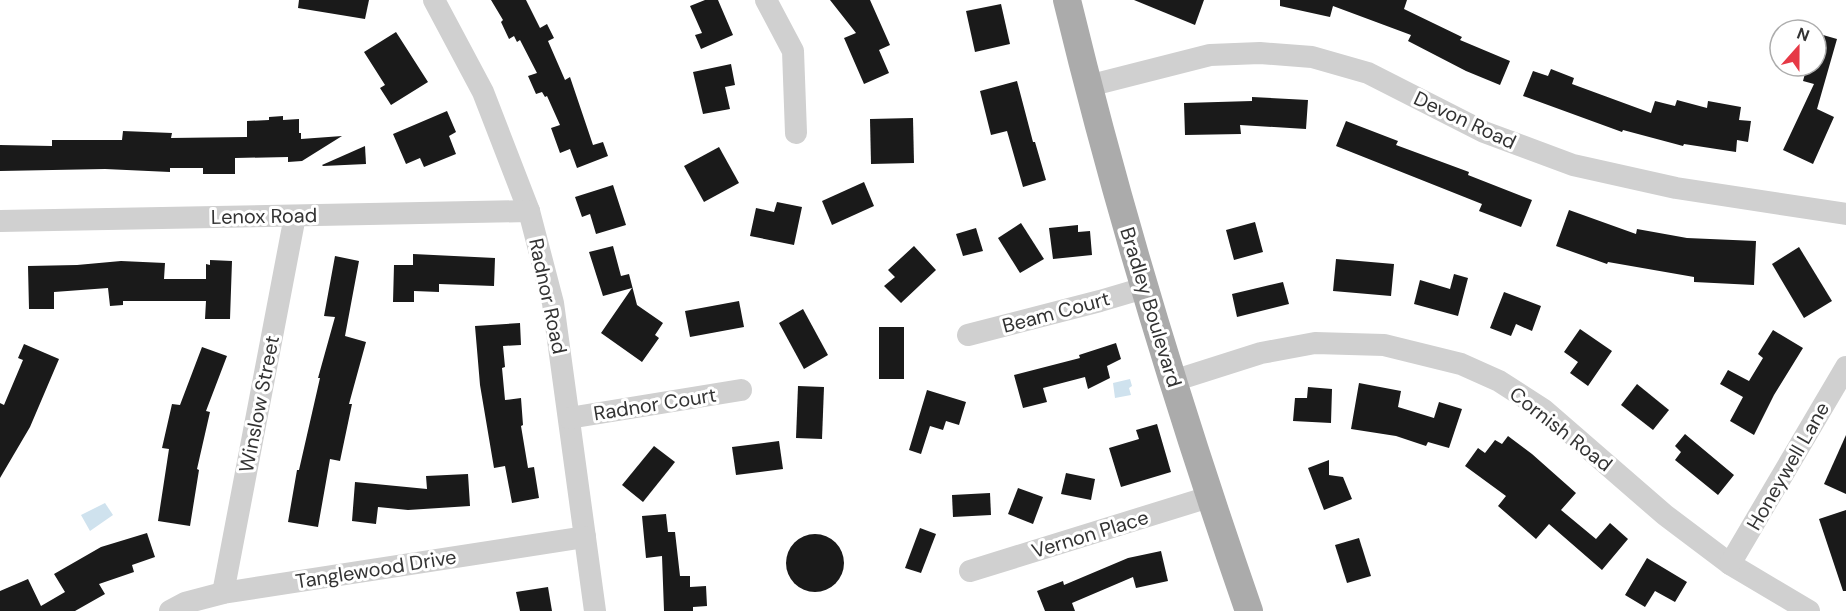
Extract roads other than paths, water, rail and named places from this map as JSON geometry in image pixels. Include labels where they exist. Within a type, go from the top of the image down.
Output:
[{"type":"main road","name":"Bradley Boulevard","points":[[1067,0],[1088,86],[1144,288],[1209,497],[1248,611]]},
{"type":"street","name":"Radnor Road","points":[[434,0],[483,92],[529,211],[553,303],[595,611]]},
{"type":"street","points":[[766,0],[793,51],[796,133]]},
{"type":"street","name":"Devon Road","points":[[1088,86],[1210,55],[1260,53],[1312,57],[1368,73],[1484,132],[1573,165],[1676,188],[1846,214]]},
{"type":"street","name":"Lenox Road","points":[[0,221],[529,211]]},
{"type":"street","name":"Winslow Street","points":[[223,593],[295,216]]},
{"type":"street","name":"Beam Court","points":[[968,335],[1144,288]]},
{"type":"street","name":"Cornish Road","points":[[1173,381],[1261,353],[1315,343],[1384,345],[1461,364],[1499,381],[1544,410],[1665,515],[1730,564],[1809,611]]},
{"type":"street","name":"Honeywell Lane","points":[[1730,564],[1846,367]]},
{"type":"street","name":"Radnor Court","points":[[569,418],[741,390]]},
{"type":"street","name":"Vernon Place","points":[[970,570],[1209,497]]},
{"type":"street","name":"Tanglewood Drive","points":[[170,611],[186,603],[223,593],[585,537]]},
{"type":"water","points":[[1130,379],[1131,395],[1115,398],[1113,383]]},
{"type":"water","points":[[105,503],[113,515],[90,531],[81,515]]}]
